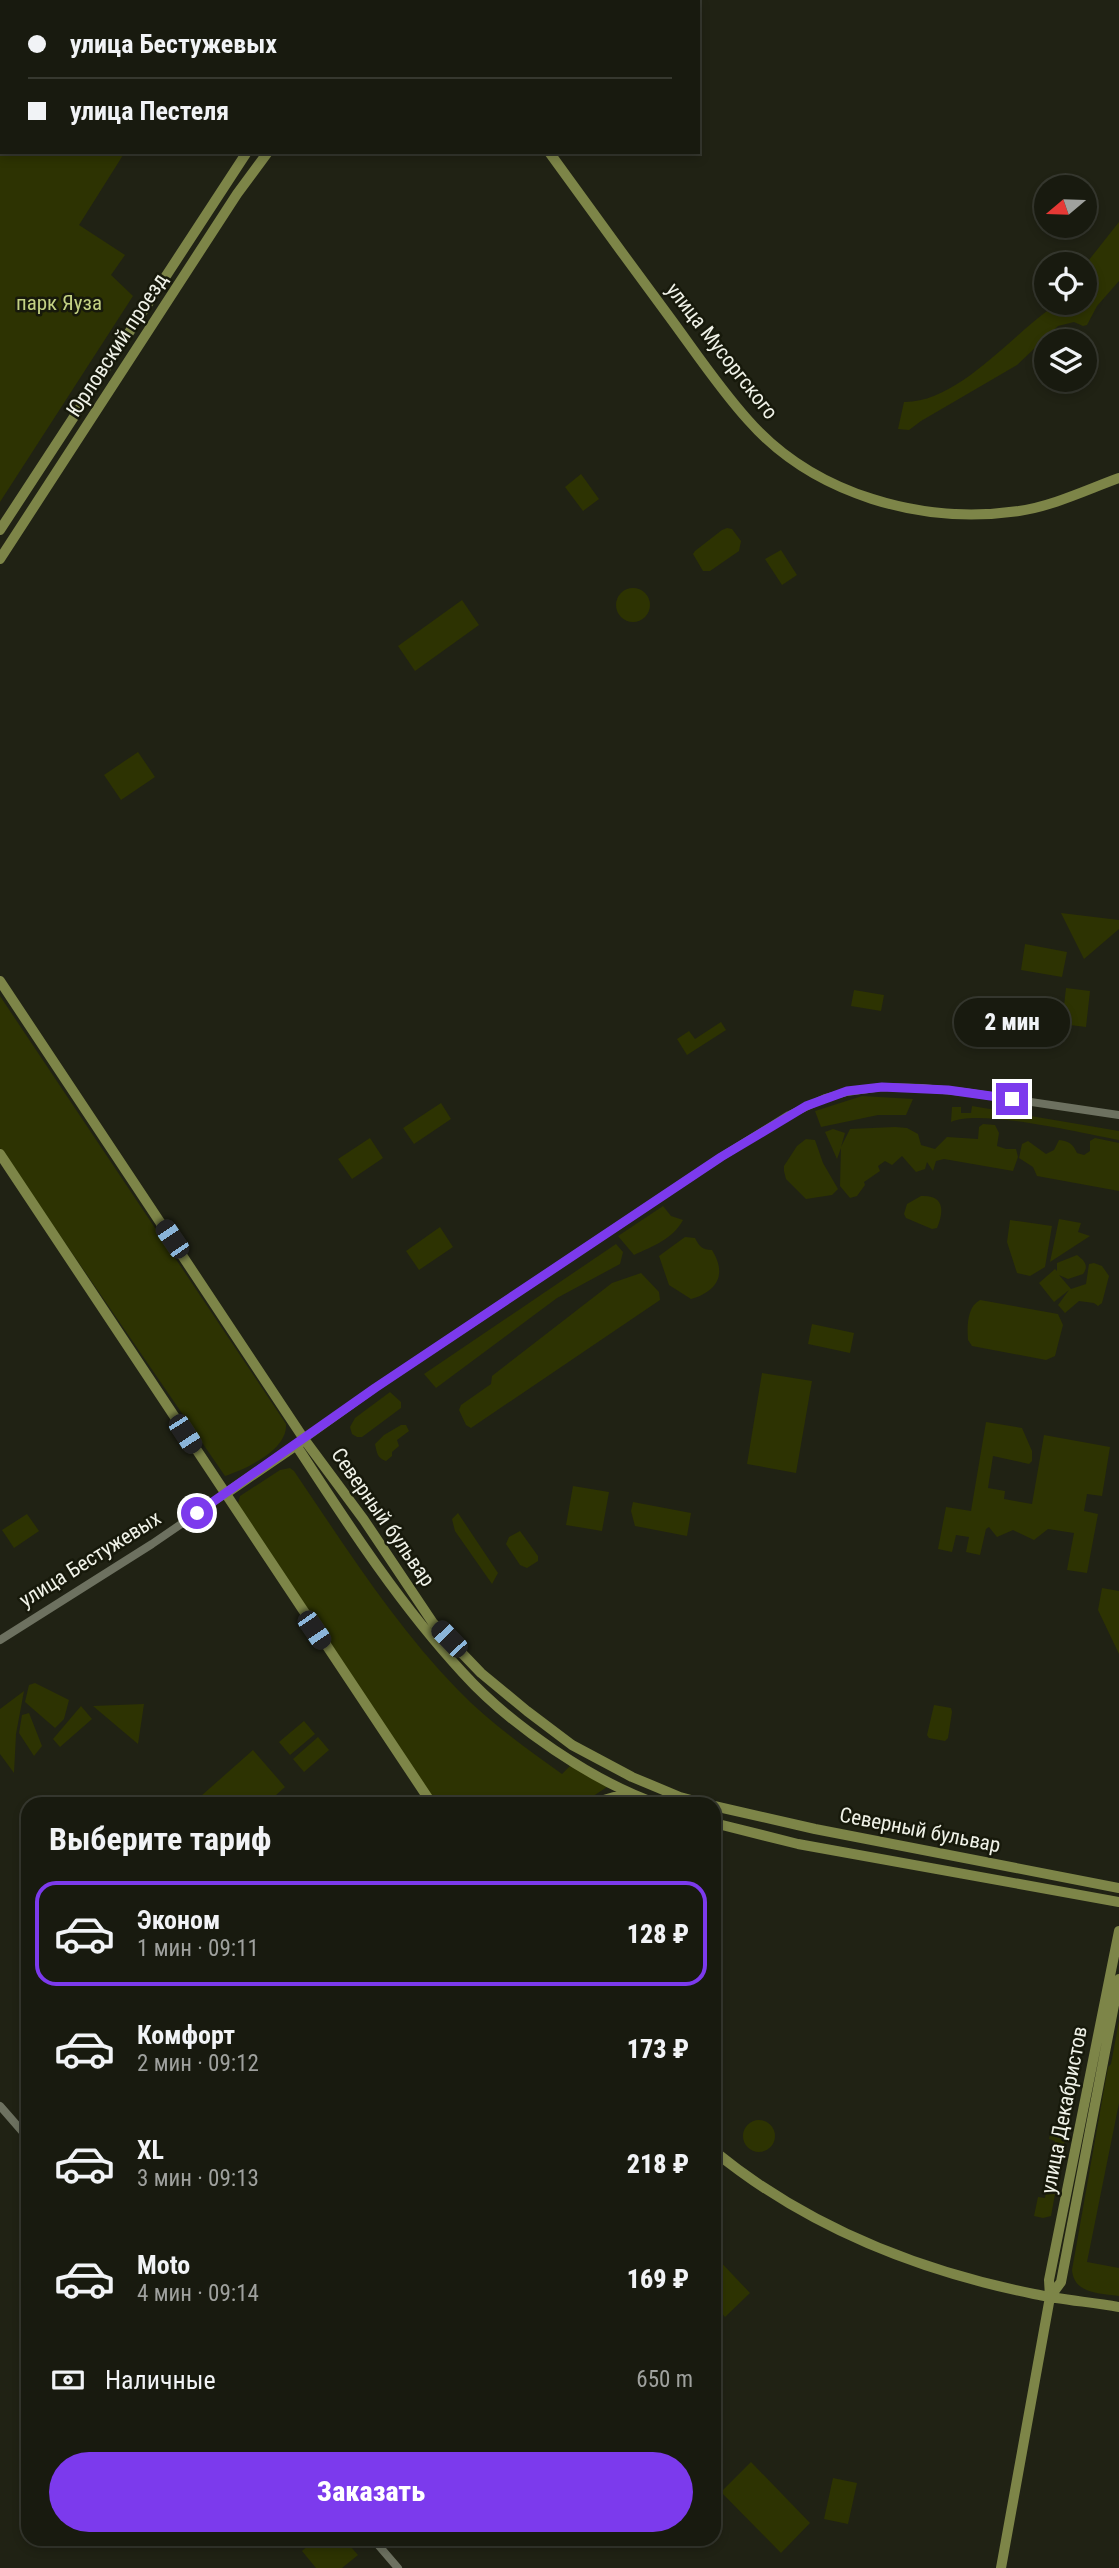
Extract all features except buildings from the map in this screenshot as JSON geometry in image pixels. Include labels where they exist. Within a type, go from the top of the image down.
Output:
[{"type":"main road","name":"Юрловский проезд","points":[[0,530],[246,154]]},
{"type":"main road","name":"Юрловский проезд","points":[[0,559],[237,194],[267,154]]},
{"type":"main road","name":"улица Мусоргского","points":[[550,154],[748,421],[770,442],[820,477],[855,494],[883,502],[954,514],[1018,511],[1042,506],[1119,478]]},
{"type":"main road","name":"Северный бульвар","points":[[0,982],[421,1625],[465,1676],[515,1720],[565,1756],[638,1797]]},
{"type":"main road","points":[[0,1154],[427,1797]]},
{"type":"main road","name":"Северный бульвар","points":[[300,1442],[364,1520],[433,1623],[481,1672],[527,1712],[593,1758],[632,1777],[687,1797]]},
{"type":"main road","name":"улица Бестужевых","points":[[225,1494],[300,1442]]},
{"type":"main road","points":[[614,1797],[638,1797]]},
{"type":"main road","name":"Северный бульвар","points":[[721,1808],[815,1829],[1119,1888]]},
{"type":"main road","name":"Северный бульвар","points":[[721,1826],[798,1844],[1119,1902]]},
{"type":"main road","name":"улица Декабристов","points":[[1001,2568],[1050,2297],[1049,2280],[1119,1931]]},
{"type":"main road","name":"улица Декабристов","points":[[1050,2297],[1061,2282],[1119,1979]]},
{"type":"main road","points":[[721,2157],[749,2180],[826,2224],[900,2256],[968,2278],[1050,2297],[1119,2307]]},
{"type":"street","points":[[300,1442],[365,1395],[721,1157],[797,1111],[825,1098],[870,1088],[922,1088],[1119,1115]]},
{"type":"street","name":"улица Бестужевых","points":[[0,1640],[152,1544],[225,1494]]},
{"type":"street","points":[[0,2106],[21,2130]]},
{"type":"street","points":[[379,2546],[398,2568]]},
{"type":"green space","name":"парк Яуза","points":[[0,154],[124,154],[79,225],[125,255],[111,275],[133,296],[0,502]]},
{"type":"green space","points":[[1119,222],[1119,281],[1097,306],[1097,252]]},
{"type":"green space","points":[[1042,315],[1092,315],[1087,325],[1083,326],[1074,322],[1055,329],[1034,329],[1034,349],[1017,365],[909,430],[898,429],[904,402],[923,400],[942,392],[980,368]]},
{"type":"green space","points":[[581,474],[599,499],[583,511],[565,487]]},
{"type":"green space","points":[[727,528],[732,529],[741,541],[739,551],[710,571],[703,571],[693,554]]},
{"type":"green space","points":[[781,550],[797,575],[782,585],[765,559]]},
{"type":"green space","points":[[633,588],[645,593],[650,605],[645,617],[633,622],[621,617],[616,605],[621,593]]},
{"type":"green space","points":[[462,600],[479,625],[415,671],[398,646]]},
{"type":"green space","points":[[138,752],[155,777],[121,800],[104,775]]},
{"type":"green space","points":[[1061,913],[1119,920],[1119,929],[1084,959]]},
{"type":"green space","points":[[1025,944],[1067,952],[1062,977],[1021,970]]},
{"type":"green space","points":[[1066,988],[1090,991],[1086,1027],[1062,1024]]},
{"type":"green space","points":[[854,990],[884,995],[881,1011],[851,1006]]},
{"type":"green space","points":[[0,996],[286,1424],[285,1433],[273,1450],[244,1469],[225,1476],[0,1148]]},
{"type":"green space","points":[[721,1022],[726,1030],[687,1055],[677,1039],[689,1031],[695,1039]]},
{"type":"green space","points":[[862,1096],[913,1099],[906,1115],[878,1115],[821,1127],[815,1111]]},
{"type":"green space","points":[[441,1103],[451,1119],[414,1144],[403,1128]]},
{"type":"green space","points":[[972,1106],[1119,1131],[1119,1140],[1007,1120],[984,1118],[951,1122],[952,1107],[961,1107],[961,1113],[971,1113]]},
{"type":"green space","points":[[983,1124],[995,1125],[999,1133],[997,1146],[1016,1149],[1018,1157],[1013,1171],[944,1159],[936,1161],[933,1171],[927,1162],[925,1169],[916,1172],[902,1156],[892,1165],[885,1161],[878,1166],[880,1171],[864,1182],[865,1185],[857,1196],[850,1198],[840,1186],[841,1148],[837,1159],[825,1132],[833,1129],[845,1133],[841,1147],[850,1129],[907,1128],[918,1134],[921,1145],[935,1149],[947,1137],[978,1139],[979,1127]]},
{"type":"green space","points":[[370,1138],[383,1158],[352,1179],[338,1159]]},
{"type":"green space","points":[[1095,1138],[1119,1143],[1119,1191],[1037,1176],[1033,1167],[1019,1158],[1022,1144],[1028,1141],[1046,1154],[1054,1150],[1059,1140],[1065,1141],[1072,1145],[1077,1153],[1084,1155],[1090,1151],[1090,1141]]},
{"type":"green space","points":[[806,1139],[815,1140],[823,1163],[838,1189],[832,1195],[806,1199],[786,1179],[784,1166],[797,1146]]},
{"type":"green space","points":[[921,1196],[935,1198],[941,1205],[937,1228],[932,1229],[906,1218],[904,1214],[907,1204]]},
{"type":"green space","points":[[663,1206],[671,1216],[683,1220],[679,1227],[668,1237],[634,1255],[618,1236]]},
{"type":"green space","points":[[1059,1219],[1081,1223],[1078,1232],[1090,1236],[1050,1262]]},
{"type":"green space","points":[[1010,1220],[1052,1226],[1045,1267],[1030,1276],[1017,1273],[1007,1242]]},
{"type":"green space","points":[[440,1227],[453,1247],[419,1270],[406,1251]]},
{"type":"green space","points":[[685,1237],[695,1238],[701,1247],[712,1250],[719,1267],[719,1274],[713,1286],[691,1299],[669,1285],[659,1256]]},
{"type":"green space","points":[[616,1244],[623,1252],[620,1264],[557,1298],[436,1388],[424,1374]]},
{"type":"green space","points":[[1077,1255],[1085,1264],[1083,1274],[1068,1279],[1059,1275],[1071,1289],[1086,1284],[1089,1264],[1102,1266],[1109,1276],[1102,1303],[1098,1306],[1079,1301],[1065,1313],[1058,1305],[1069,1290],[1054,1302],[1039,1283],[1055,1269],[1057,1271],[1057,1263]]},
{"type":"green space","points":[[641,1273],[659,1292],[660,1300],[471,1428],[466,1425],[459,1410],[461,1405],[491,1384],[492,1376],[612,1283]]},
{"type":"green space","points":[[980,1300],[1058,1314],[1063,1325],[1055,1356],[1046,1360],[972,1346],[968,1340],[969,1317],[972,1307]]},
{"type":"green space","points":[[812,1324],[854,1333],[850,1353],[808,1344]]},
{"type":"green space","points":[[762,1373],[812,1381],[796,1473],[747,1464]]},
{"type":"green space","points":[[390,1392],[401,1402],[401,1408],[362,1437],[352,1434],[350,1427],[355,1418]]},
{"type":"green space","points":[[986,1422],[1022,1428],[1032,1451],[1032,1461],[1029,1464],[993,1456],[988,1488],[1005,1491],[1004,1499],[1032,1504],[1044,1435],[1110,1447],[1102,1496],[1087,1494],[1084,1511],[1098,1514],[1087,1573],[1067,1570],[1074,1533],[1048,1529],[1034,1540],[1013,1530],[997,1537],[989,1527],[986,1529],[980,1555],[966,1552],[969,1537],[956,1535],[952,1552],[938,1549],[946,1507],[971,1511]]},
{"type":"green space","points":[[401,1425],[406,1425],[409,1431],[397,1440],[399,1446],[392,1452],[392,1456],[386,1461],[383,1460],[378,1455],[375,1444]]},
{"type":"green space","points":[[290,1468],[294,1471],[391,1611],[435,1665],[470,1702],[562,1774],[571,1765],[607,1787],[592,1797],[432,1797],[238,1504],[240,1496],[280,1470]]},
{"type":"green space","points":[[573,1486],[609,1492],[602,1531],[566,1525]]},
{"type":"green space","points":[[633,1502],[691,1513],[687,1536],[635,1526],[631,1511]]},
{"type":"green space","points":[[458,1513],[498,1573],[492,1584],[455,1531],[452,1519]]},
{"type":"green space","points":[[27,1514],[39,1531],[14,1548],[2,1530]]},
{"type":"green space","points":[[520,1531],[538,1556],[538,1561],[527,1568],[520,1565],[506,1544],[509,1537]]},
{"type":"green space","points":[[1102,1588],[1119,1591],[1119,1654],[1098,1610]]},
{"type":"green space","points":[[35,1683],[69,1700],[64,1719],[55,1728],[25,1702],[29,1685]]},
{"type":"green space","points":[[24,1691],[16,1734],[14,1773],[0,1754],[0,1709]]},
{"type":"green space","points":[[144,1704],[138,1744],[93,1706]]},
{"type":"green space","points":[[934,1705],[951,1708],[948,1738],[945,1741],[929,1738],[927,1735]]},
{"type":"green space","points":[[81,1706],[92,1719],[60,1747],[53,1739]]},
{"type":"green space","points":[[29,1713],[42,1746],[34,1756],[19,1733],[22,1715]]},
{"type":"green space","points":[[304,1721],[315,1734],[290,1755],[279,1742]]},
{"type":"green space","points":[[318,1737],[329,1750],[304,1772],[293,1759]]},
{"type":"green space","points":[[253,1750],[285,1787],[274,1797],[200,1797]]},
{"type":"green space","points":[[1119,2021],[1119,2103],[1087,2262],[1119,2268],[1119,2296],[1082,2288],[1077,2284],[1072,2270],[1108,2067],[1111,2064]]},
{"type":"green space","points":[[759,2120],[770,2125],[775,2136],[770,2147],[759,2152],[748,2147],[743,2136],[748,2125]]},
{"type":"green space","points":[[1051,2131],[1065,2139],[1051,2216],[1043,2218],[1034,2216],[1038,2197],[1045,2198],[1055,2141],[1049,2139]]},
{"type":"green space","points":[[721,2262],[750,2293],[725,2317],[721,2313]]},
{"type":"green space","points":[[751,2462],[810,2523],[781,2553],[721,2492]]},
{"type":"green space","points":[[833,2478],[857,2483],[848,2524],[824,2519]]},
{"type":"green space","points":[[307,2546],[350,2546],[358,2555],[342,2568],[316,2568],[302,2551]]},
{"type":"route","points":[[197,1513],[278,1459],[375,1388],[721,1157],[806,1106],[847,1091],[882,1087],[948,1090],[1012,1099]]}]
